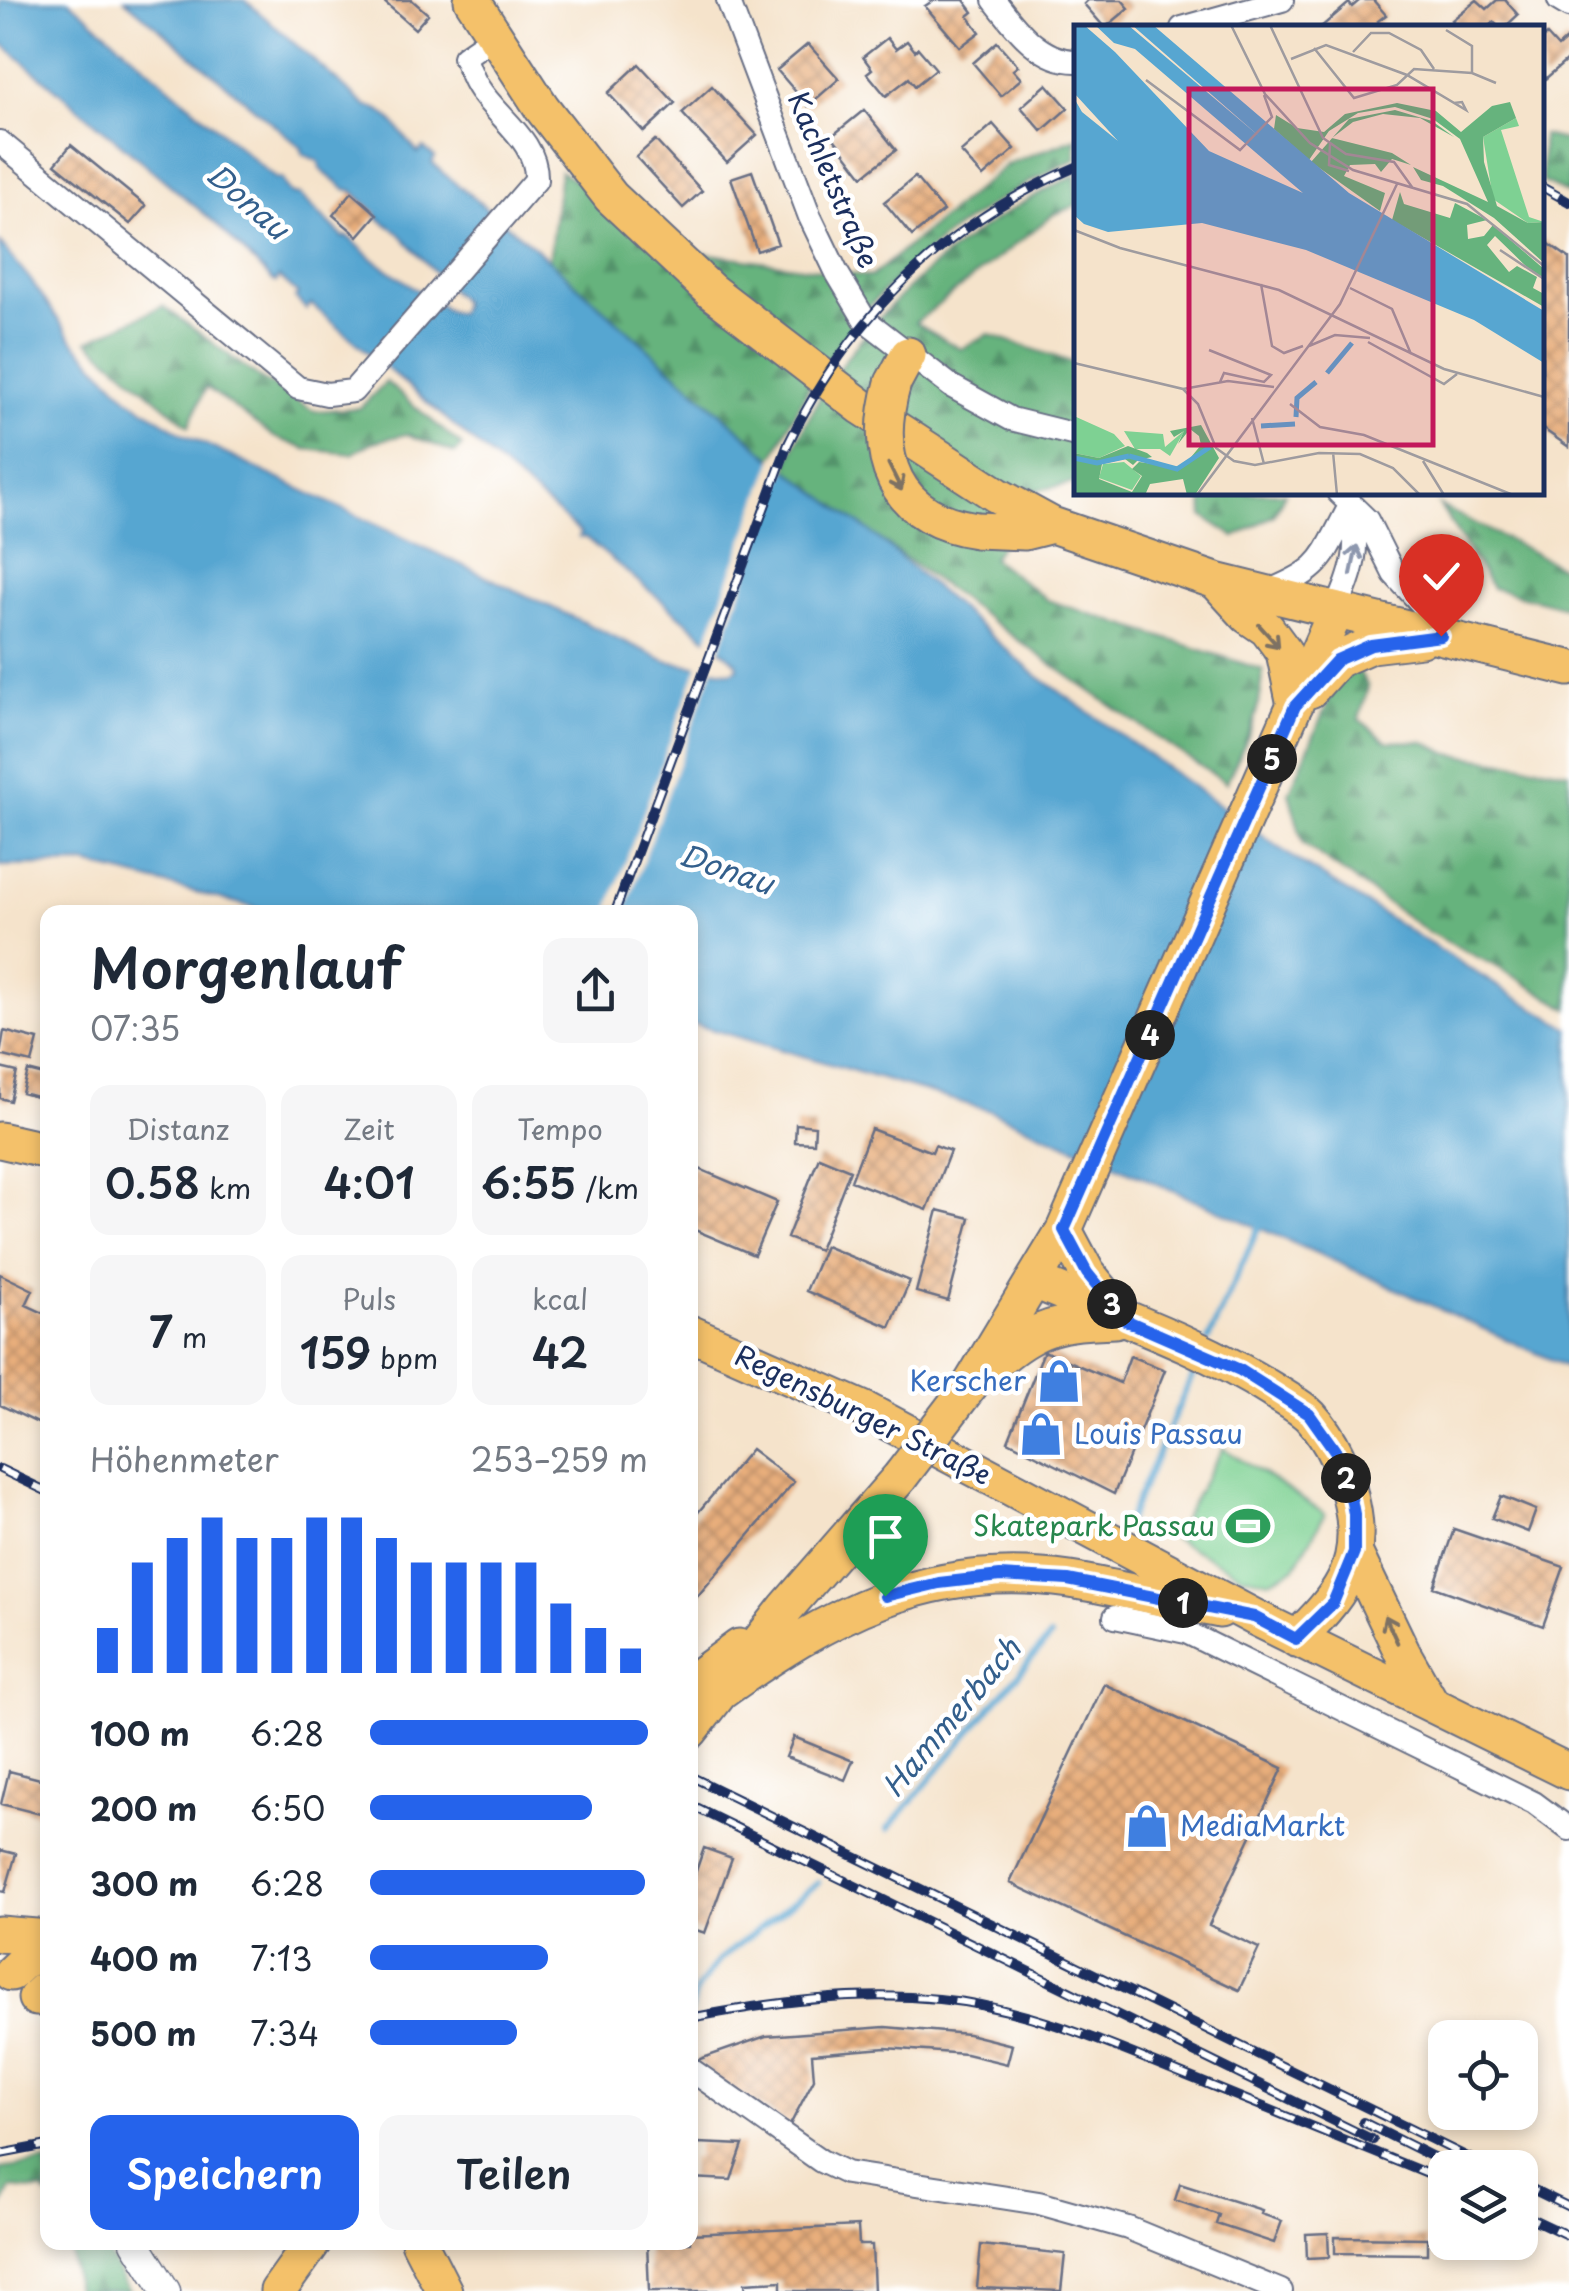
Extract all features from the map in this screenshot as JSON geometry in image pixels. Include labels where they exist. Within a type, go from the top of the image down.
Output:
[{"type":"main road","points":[[472,0],[542,108],[611,198],[711,292],[862,407],[998,495],[1052,525],[1216,581],[1569,668]]},
{"type":"main road","points":[[901,369],[884,425],[890,474],[902,492],[923,511],[954,527],[1024,532],[1052,525]]},
{"type":"main road","points":[[1216,581],[1284,652],[1295,706]]},
{"type":"main road","points":[[704,1689],[786,1608],[900,1477],[972,1384],[1035,1281],[1064,1230],[1336,611]]},
{"type":"main road","points":[[1295,706],[1337,660],[1371,645],[1441,636]]},
{"type":"main road","points":[[0,1140],[40,1150]]},
{"type":"main road","points":[[1064,1230],[1087,1273],[1125,1320]]},
{"type":"main road","points":[[1035,1281],[1240,1370],[1309,1414],[1336,1452],[1348,1482],[1354,1514],[1354,1552],[1333,1603],[1296,1639]]},
{"type":"main road","points":[[972,1384],[1020,1340],[1064,1322],[1125,1320]]},
{"type":"main road","name":"Regensburger Straße","points":[[698,1337],[865,1410],[1296,1639],[1569,1772]]},
{"type":"main road","points":[[1354,1552],[1430,1703]]},
{"type":"main road","points":[[704,1689],[848,1612],[885,1596],[939,1583],[1000,1576],[1068,1580],[1254,1617]]},
{"type":"main road","points":[[0,1934],[40,1937]]},
{"type":"main road","points":[[28,1987],[40,1958]]},
{"type":"main road","points":[[405,2250],[430,2265]]},
{"type":"main road","points":[[278,2291],[306,2252]]},
{"type":"street","name":"Kachletstraße","points":[[728,0],[810,217],[836,273],[901,369],[951,386],[1011,419],[1074,435]]},
{"type":"street","points":[[994,0],[1018,32],[1036,46],[1064,61],[1074,61]]},
{"type":"street","points":[[1193,25],[1282,0]]},
{"type":"street","points":[[1558,0],[1569,6]]},
{"type":"street","points":[[0,142],[298,388],[327,394],[352,391],[536,180],[537,165],[531,152],[478,87],[464,57],[493,37]]},
{"type":"street","points":[[1261,594],[1300,578],[1320,564],[1345,501]]},
{"type":"street","points":[[1336,611],[1351,575],[1357,545],[1356,529],[1345,501]]},
{"type":"street","points":[[1345,501],[1367,520],[1394,574],[1428,611],[1441,636]]},
{"type":"street","points":[[1115,1617],[1186,1632],[1517,1794],[1569,1829]]},
{"type":"street","points":[[698,2076],[821,2161],[846,2173],[1039,2203],[1128,2228],[1281,2291]]},
{"type":"street","points":[[140,2250],[166,2291]]},
{"type":"green space","points":[[1544,135],[1569,141],[1569,194],[1544,183]]},
{"type":"green space","points":[[1074,139],[1074,160],[978,213],[895,280],[826,361],[773,459],[549,261],[560,171],[696,252],[871,277],[1007,164]]},
{"type":"green space","points":[[1074,176],[1074,207],[1054,214],[915,323],[961,349],[989,334],[1074,363],[1074,483],[1037,490],[992,558],[1047,600],[1263,670],[1256,715],[1226,783],[1003,630],[786,469],[807,421],[866,333],[942,259],[1030,199]]},
{"type":"green space","points":[[163,306],[258,377],[314,411],[360,408],[386,382],[462,446],[455,453],[407,434],[373,442],[352,454],[306,449],[274,437],[206,387],[189,426],[88,341]]},
{"type":"green space","points":[[1202,495],[1284,495],[1274,515],[1235,537],[1203,516]]},
{"type":"green space","points":[[1439,505],[1569,571],[1569,608],[1492,588]]},
{"type":"green space","points":[[1356,666],[1368,687],[1359,719],[1386,741],[1425,742],[1449,754],[1569,771],[1569,1009],[1428,932],[1303,844],[1289,793],[1334,688]]},
{"type":"green space","name":"Skatepark Passau","points":[[1223,1448],[1325,1514],[1295,1567],[1269,1581],[1242,1575],[1172,1538]]},
{"type":"green space","points":[[40,2163],[40,2191],[11,2188],[0,2212],[0,2169]]},
{"type":"green space","points":[[70,2250],[106,2250],[129,2291],[76,2291]]},
{"type":"water","name":"Donau","points":[[0,0],[69,0],[276,179],[281,178],[289,192],[300,195],[344,238],[347,236],[374,260],[448,311],[459,313],[462,302],[398,232],[125,0],[245,0],[367,107],[389,117],[418,153],[423,148],[435,157],[432,163],[443,173],[533,246],[769,456],[878,538],[1032,672],[1295,859],[1569,1028],[1569,1368],[991,1111],[698,1025],[698,905],[245,905],[86,864],[0,866],[0,243],[74,342],[129,399],[183,434],[666,661],[731,672],[738,668],[737,663],[586,538],[579,537],[581,533],[311,304],[306,309],[295,298],[298,294],[279,277],[276,282],[272,280],[215,223],[0,42]]},
{"type":"pier","points":[[775,454],[788,464],[718,655],[705,644]]},
{"type":"pier","points":[[699,662],[715,664],[628,905],[610,905]]},
{"type":"building","points":[[382,0],[412,0],[428,14],[415,29]]},
{"type":"building","points":[[934,0],[964,0],[973,12],[968,16],[980,32],[960,47],[925,6]]},
{"type":"building","points":[[1088,0],[1122,0],[1129,8],[1109,25],[1102,25],[1084,4]]},
{"type":"building","points":[[1360,0],[1373,0],[1386,15],[1378,21],[1381,25],[1323,25],[1349,3],[1352,7]]},
{"type":"building","points":[[1477,0],[1487,9],[1497,0],[1505,0],[1518,15],[1507,25],[1456,25],[1452,20]]},
{"type":"building","points":[[1547,35],[1558,47],[1569,41],[1569,64],[1566,61],[1544,80]]},
{"type":"building","points":[[887,38],[896,49],[907,41],[936,69],[915,86],[909,78],[886,96],[867,73],[872,69],[863,57]]},
{"type":"building","points":[[997,42],[1018,66],[1013,70],[1021,79],[1001,96],[973,63]]},
{"type":"building","points":[[808,44],[839,79],[808,106],[777,70]]},
{"type":"building","points":[[639,64],[675,103],[644,132],[608,93]]},
{"type":"building","points":[[1047,84],[1068,108],[1042,131],[1021,107]]},
{"type":"building","points":[[712,86],[757,135],[727,162],[682,113]]},
{"type":"building","points":[[864,110],[896,150],[863,176],[832,136]]},
{"type":"building","points":[[993,124],[1015,149],[983,177],[961,152]]},
{"type":"building","points":[[655,140],[702,191],[683,208],[636,157]]},
{"type":"building","points":[[71,145],[146,206],[130,224],[55,164]]},
{"type":"building","points":[[752,171],[778,244],[757,251],[731,178]]},
{"type":"building","points":[[915,177],[943,211],[912,236],[884,202]]},
{"type":"building","points":[[352,192],[377,214],[358,236],[333,215]]},
{"type":"building","points":[[1544,240],[1569,258],[1569,447],[1544,429]]},
{"type":"building","points":[[4,1031],[38,1040],[32,1063],[0,1055]]},
{"type":"building","points":[[0,1068],[17,1072],[10,1101],[0,1098]]},
{"type":"building","points":[[28,1071],[40,1074],[40,1098],[22,1093]]},
{"type":"building","points":[[796,1124],[815,1126],[814,1143],[795,1142]]},
{"type":"building","points":[[871,1129],[932,1152],[935,1145],[950,1151],[927,1210],[851,1181]]},
{"type":"building","points":[[819,1157],[850,1170],[819,1250],[787,1238]]},
{"type":"building","points":[[698,1168],[777,1202],[754,1255],[698,1231]]},
{"type":"building","points":[[938,1210],[970,1218],[948,1301],[916,1292]]},
{"type":"building","points":[[825,1246],[910,1281],[890,1327],[806,1291]]},
{"type":"building","points":[[0,1274],[33,1290],[26,1305],[40,1311],[40,1424],[0,1405]]},
{"type":"building","points":[[1044,1351],[1120,1383],[1130,1356],[1165,1370],[1114,1494],[1008,1441]]},
{"type":"building","points":[[751,1449],[794,1482],[698,1596],[698,1512]]},
{"type":"building","points":[[1501,1496],[1536,1510],[1528,1532],[1492,1518]]},
{"type":"building","points":[[1454,1529],[1564,1567],[1543,1626],[1434,1587]]},
{"type":"building","name":"MediaMarkt","points":[[1104,1684],[1283,1768],[1209,1925],[1259,1948],[1239,1990],[1010,1883]]},
{"type":"building","points":[[794,1737],[853,1761],[845,1780],[786,1757]]},
{"type":"building","points":[[9,1771],[40,1779],[40,1814],[1,1804]]},
{"type":"building","points":[[704,1848],[732,1858],[705,1933],[698,1931],[698,1865]]},
{"type":"building","points":[[0,1850],[16,1854],[5,1892],[0,1891]]},
{"type":"building","points":[[885,2027],[968,2034],[1012,2045],[1007,2064],[966,2054],[886,2048],[812,2054],[814,2079],[790,2125],[712,2076],[698,2061],[766,2036]]},
{"type":"building","points":[[698,2143],[743,2145],[731,2180],[698,2178]]},
{"type":"building","points":[[1180,2184],[1262,2210],[1261,2214],[1282,2221],[1274,2243],[1216,2224],[1219,2215],[1175,2200]]},
{"type":"building","points":[[858,2226],[859,2245],[872,2245],[874,2291],[781,2291],[781,2281],[745,2283],[746,2291],[649,2291],[647,2250],[698,2250],[698,2234]]},
{"type":"building","points":[[1328,2233],[1329,2257],[1307,2258],[1306,2234]]},
{"type":"building","points":[[1335,2237],[1427,2238],[1427,2254],[1335,2253]]},
{"type":"building","points":[[981,2245],[1065,2254],[1061,2291],[977,2288]]},
{"type":"waterway","name":"Hammerbach","points":[[1208,1340],[1260,1224]]},
{"type":"waterway","name":"Hammerbach","points":[[1128,1520],[1199,1361]]},
{"type":"waterway","name":"Hammerbach","points":[[888,1829],[1050,1637]]},
{"type":"waterway","name":"Hammerbach","points":[[698,1988],[720,1959],[818,1883]]},
{"type":"railway","points":[[618,905],[788,444],[813,398],[841,355],[906,278],[985,216],[1074,168]]},
{"type":"railway","points":[[1544,188],[1569,202]]},
{"type":"railway","points":[[0,1469],[40,1488]]},
{"type":"railway","points":[[698,1780],[1453,2150]]},
{"type":"railway","points":[[698,1809],[1373,2140]]},
{"type":"railway","points":[[698,2017],[845,1997],[971,2003],[1034,2018],[1095,2039],[1428,2174]]},
{"type":"railway","points":[[1363,2122],[1428,2154]]},
{"type":"railway","points":[[0,2154],[40,2146]]},
{"type":"railway","points":[[1538,2192],[1569,2207]]},
{"type":"railway","points":[[1538,2221],[1569,2236]]},
{"type":"place","name":"Kerscher","points":[[1059,1381]]},
{"type":"place","name":"Louis Passau","points":[[1041,1434]]},
{"type":"place","name":"Skatepark Passau","points":[[1248,1526]]},
{"type":"place","name":"MediaMarkt","points":[[1147,1826]]},
{"type":"route","points":[[885,1596],[939,1583],[1000,1576],[1068,1580],[1254,1617],[1296,1639],[1333,1603],[1354,1552],[1354,1514],[1348,1482],[1336,1452],[1309,1414],[1240,1370],[1125,1320],[1087,1273],[1064,1230],[1295,706],[1337,660],[1371,645],[1441,636]]}]
